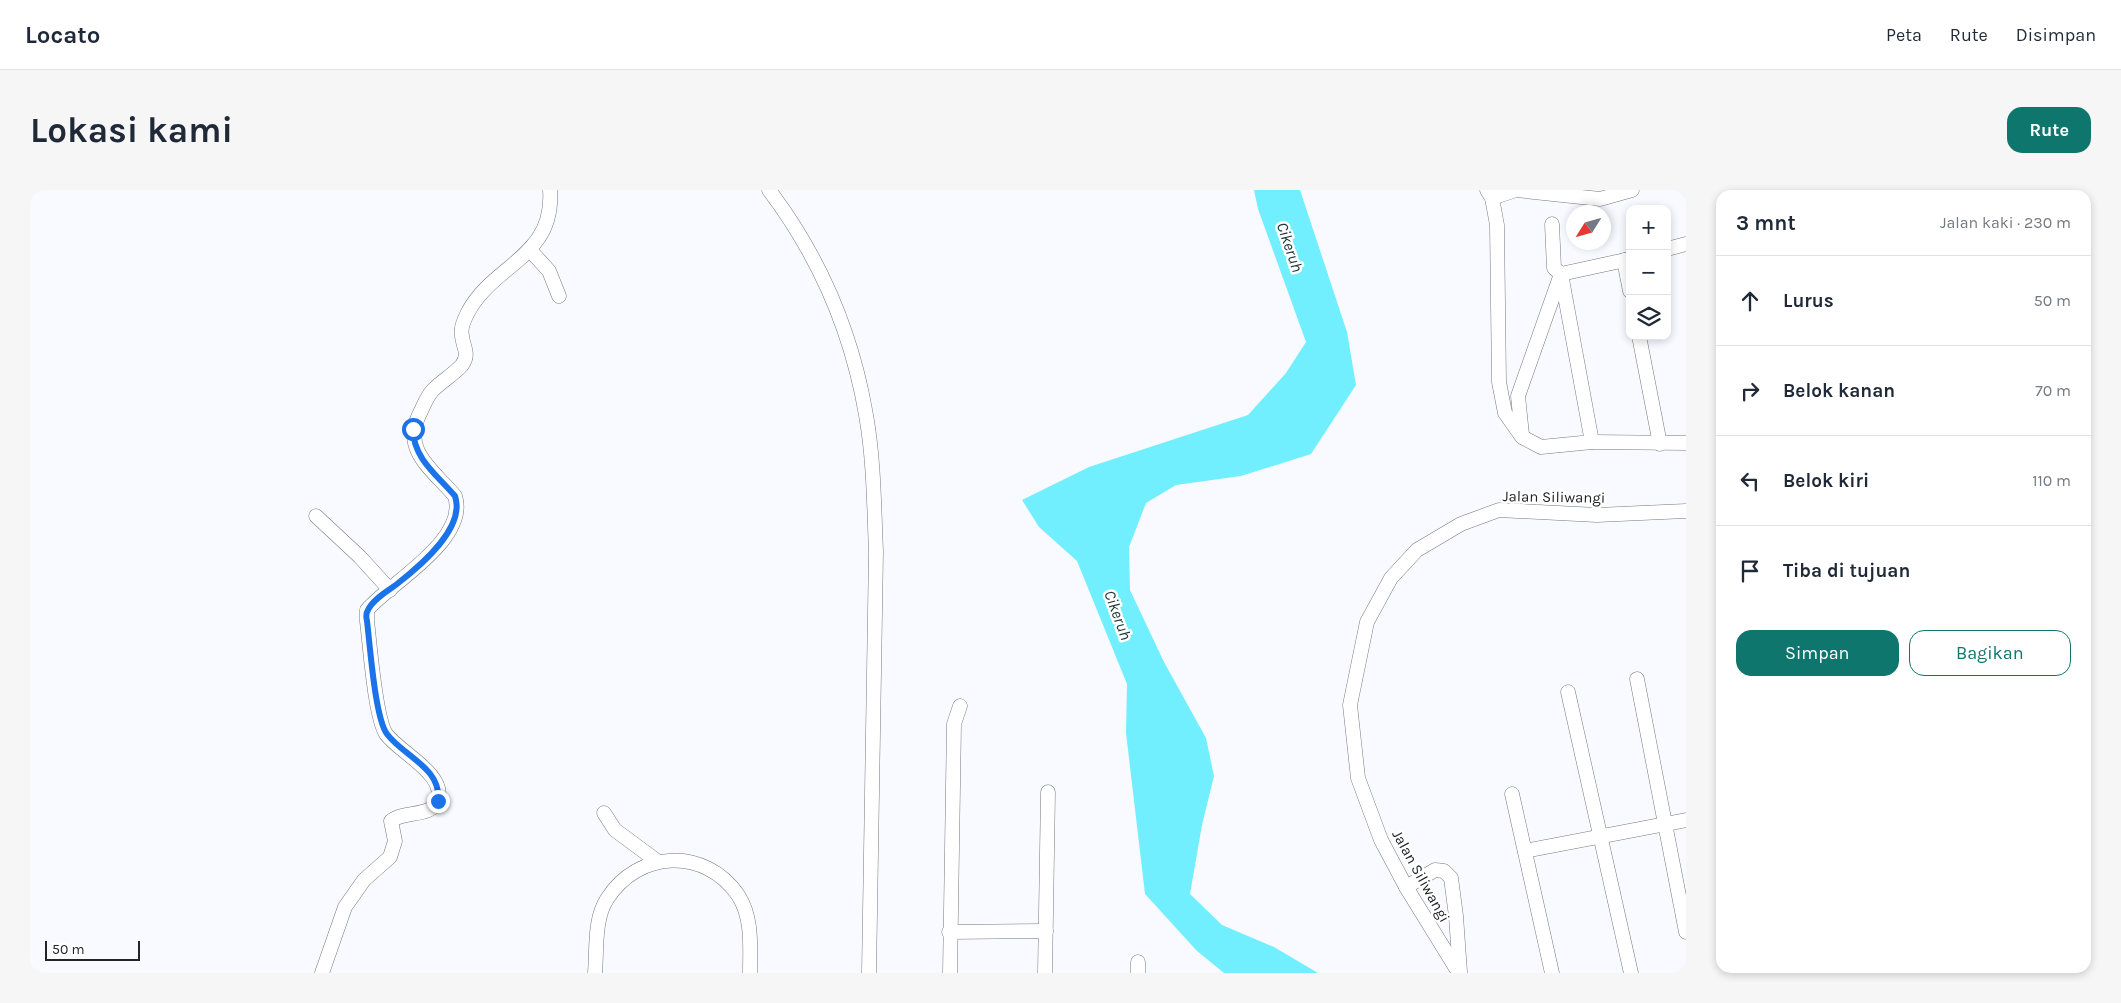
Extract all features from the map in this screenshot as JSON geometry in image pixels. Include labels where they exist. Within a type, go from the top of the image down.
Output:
[{"type":"street","points":[[322,973],[345,907],[360,884],[390,857],[394,841],[392,821],[404,815],[425,812],[438,801],[438,787],[433,779],[419,763],[385,732],[379,715],[366,616],[367,610],[372,604],[410,575],[433,551],[456,517],[458,504],[455,496],[417,452],[413,440],[413,429],[433,390],[457,370],[465,359],[466,352],[461,335],[468,312],[488,287],[530,250],[542,234],[549,219],[551,206],[550,190]]},
{"type":"street","points":[[769,190],[792,221],[824,278],[858,374],[867,417],[874,484],[876,552],[869,973]]},
{"type":"street","points":[[1632,190],[1598,195],[1516,190],[1490,194],[1497,225],[1499,382],[1505,413],[1522,437],[1541,447],[1592,442],[1686,443]]},
{"type":"street","points":[[1552,224],[1554,268],[1561,274],[1592,442]]},
{"type":"street","points":[[1671,248],[1686,244]]},
{"type":"street","points":[[530,250],[549,271],[559,296]]},
{"type":"street","points":[[1561,274],[1626,259]]},
{"type":"street","points":[[1522,437],[1518,396],[1561,274]]},
{"type":"street","points":[[1640,340],[1660,444]]},
{"type":"street","name":"Jalan Siliwangi","points":[[1460,973],[1406,888],[1381,840],[1358,778],[1350,706],[1366,622],[1391,578],[1417,550],[1460,524],[1500,510],[1597,515],[1686,511]]},
{"type":"street","points":[[316,516],[360,557],[390,590]]},
{"type":"street","points":[[1637,678],[1686,932]]},
{"type":"street","points":[[1568,692],[1631,973]]},
{"type":"street","points":[[950,973],[954,724],[960,706]]},
{"type":"street","points":[[1045,973],[1048,792]]},
{"type":"street","points":[[1512,794],[1552,973]]},
{"type":"street","points":[[604,812],[615,830],[657,861]]},
{"type":"street","points":[[1525,851],[1601,838],[1686,820]]},
{"type":"street","points":[[595,973],[599,920],[607,899],[620,883],[639,868],[657,861],[691,863],[707,869],[722,878],[738,896],[749,922],[750,973]]},
{"type":"street","points":[[1406,888],[1435,870],[1444,871],[1450,878],[1456,916],[1460,973]]},
{"type":"street","points":[[950,932],[1046,931]]},
{"type":"water","name":"Cikeruh","points":[[1254,190],[1300,190],[1347,332],[1356,385],[1311,454],[1241,476],[1176,485],[1146,503],[1129,547],[1130,590],[1164,662],[1206,738],[1214,776],[1202,825],[1190,894],[1222,925],[1274,947],[1318,973],[1224,973],[1197,951],[1145,894],[1126,733],[1127,684],[1077,561],[1039,527],[1022,500],[1089,467],[1248,415],[1286,373],[1306,342],[1258,209]]},
{"type":"route","points":[[413,429],[413,440],[417,452],[455,496],[458,504],[456,517],[433,551],[410,575],[372,604],[367,610],[366,616],[379,715],[385,732],[396,744],[427,770],[438,787],[438,801]]}]
